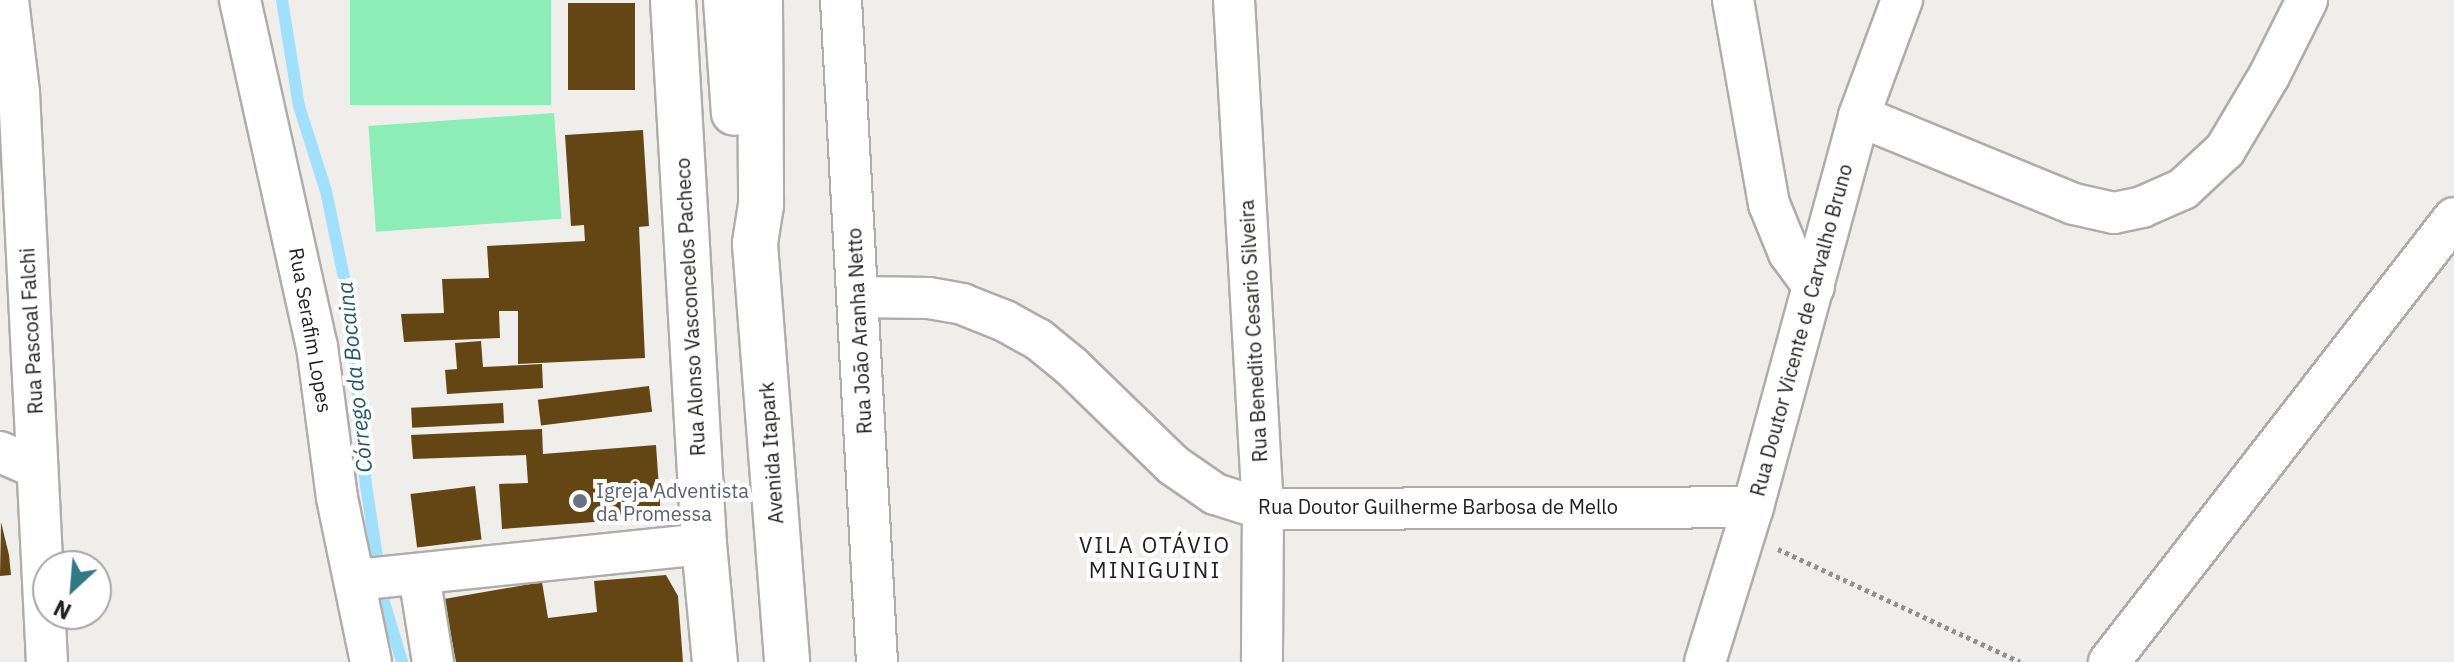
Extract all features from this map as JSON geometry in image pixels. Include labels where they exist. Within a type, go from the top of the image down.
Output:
[{"type":"main road","name":"Rua Alonso Vasconcelos Pacheco","points":[[673,0],[704,544],[715,662]]},
{"type":"main road","name":"Avenida Itapark","points":[[726,0],[740,208],[755,244]]},
{"type":"main road","name":"Avenida Itapark","points":[[760,0],[761,205],[755,244],[787,662]]},
{"type":"street","name":"Rua Pascoal Falchi","points":[[8,0],[9,88],[37,468],[47,662]]},
{"type":"street","name":"Rua Serafim Lopes","points":[[240,0],[317,346],[337,498],[360,579],[371,662]]},
{"type":"street","name":"Rua João Aranha Netto","points":[[841,0],[877,662]]},
{"type":"street","name":"Rua Benedito Cesario Silveira","points":[[1234,0],[1263,509],[1262,662]]},
{"type":"street","points":[[1733,0],[1769,204],[1789,253],[1814,287]]},
{"type":"street","name":"Rua Doutor Vicente de Carvalho Bruno","points":[[1705,662],[1749,521],[1859,116],[1902,0]]},
{"type":"street","points":[[1859,116],[2074,204],[2114,213],[2142,207],[2183,189],[2225,150],[2269,76],[2307,0]]},
{"type":"street","points":[[2109,662],[2454,218]]},
{"type":"street","name":"Rua Doutor Guilherme Barbosa de Mello","points":[[857,297],[929,298],[962,304],[1005,321],[1038,339],[1089,381],[1173,465],[1215,494],[1263,509],[1749,521]]},
{"type":"street","points":[[0,452],[37,468]]},
{"type":"street","points":[[360,579],[704,544]]},
{"type":"street","points":[[413,575],[433,662]]},
{"type":"path","points":[[1749,521],[2020,662]]},
{"type":"green space","points":[[350,0],[551,0],[551,105],[350,105]]},
{"type":"green space","points":[[554,113],[561,219],[376,232],[368,126]]},
{"type":"building","points":[[568,3],[635,3],[635,90],[568,90]]},
{"type":"building","points":[[643,130],[649,226],[639,227],[645,358],[518,364],[518,311],[499,311],[500,338],[404,342],[401,314],[444,313],[442,279],[489,278],[487,246],[585,241],[584,225],[571,226],[565,135]]},
{"type":"building","points":[[481,341],[483,367],[542,364],[543,388],[447,394],[445,370],[457,369],[455,343]]},
{"type":"building","points":[[649,386],[652,412],[541,425],[538,400]]},
{"type":"building","points":[[503,403],[504,423],[412,428],[411,408]]},
{"type":"building","points":[[542,429],[543,454],[656,445],[661,517],[502,529],[499,484],[528,483],[526,455],[413,459],[411,435]]},
{"type":"building","points":[[475,486],[482,540],[417,548],[410,494]]},
{"type":"building","points":[[1,522],[11,575],[0,576]]},
{"type":"building","points":[[666,575],[678,596],[683,662],[456,662],[444,599],[542,582],[548,618],[597,612],[594,581]]},
{"type":"waterway","name":"Córrego da Bocaina","points":[[282,0],[299,106],[326,191],[350,307],[366,485],[384,602],[402,662]]},
{"type":"place","name":"Igreja Adventista da Promessa","points":[[580,501]]},
{"type":"district","name":"VILA OTÁVIO MINIGUINI","points":[[1155,556]]}]
